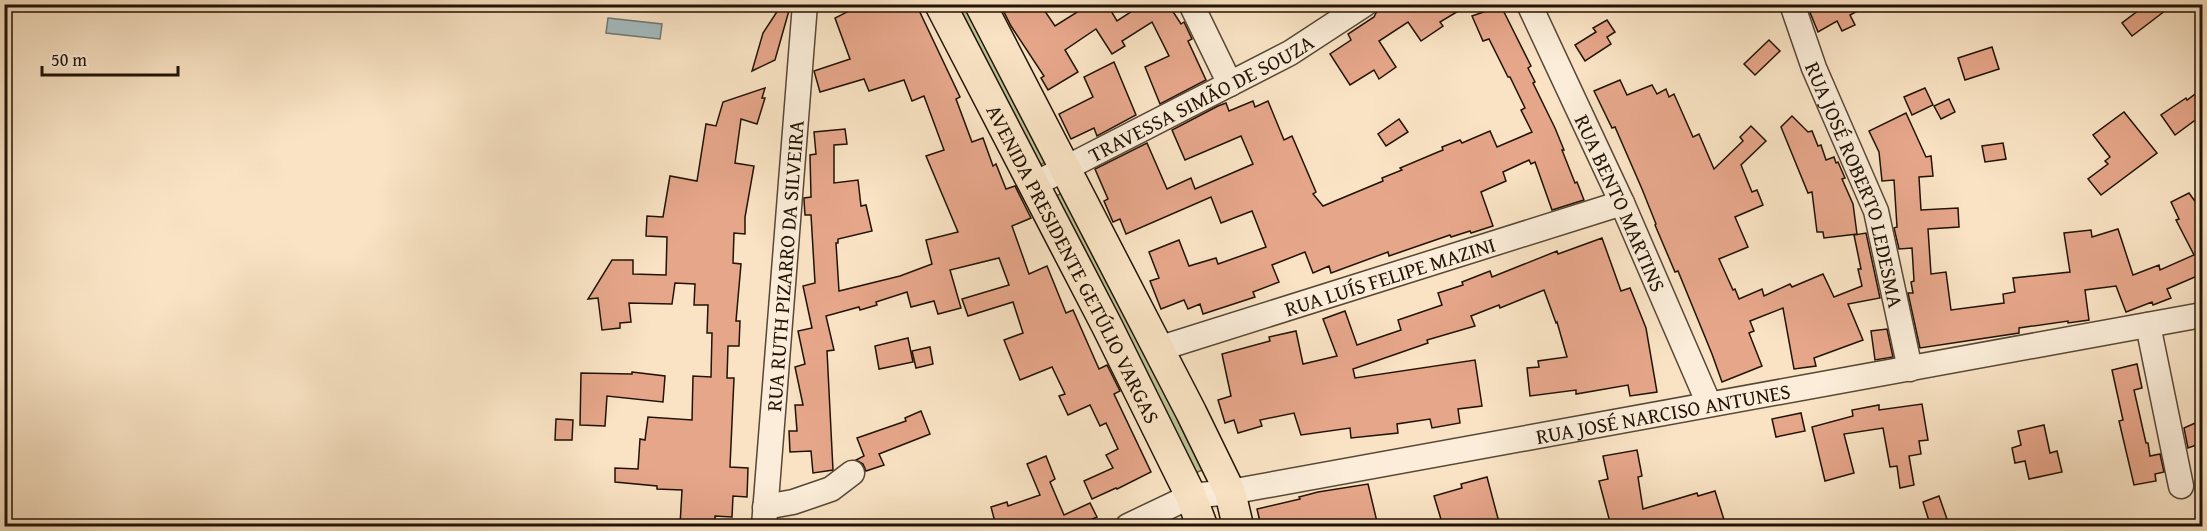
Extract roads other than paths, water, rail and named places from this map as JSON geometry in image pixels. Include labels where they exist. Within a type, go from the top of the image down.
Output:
[{"type":"main road","name":"AVENIDA PRESIDENTE GETÚLIO VARGAS","points":[[940,4],[1107,326],[1191,496],[1202,526]]},
{"type":"main road","name":"AVENIDA PRESIDENTE GETÚLIO VARGAS","points":[[981,4],[1230,492],[1238,526]]},
{"type":"street","name":"RUA RUTH PIZARRO DA SILVEIRA","points":[[764,517],[805,4]]},
{"type":"street","points":[[1191,4],[1230,84]]},
{"type":"street","name":"TRAVESSA SIMÃO DE SOUZA","points":[[1033,185],[1290,53],[1365,4]]},
{"type":"street","name":"RUA BENTO MARTINS","points":[[1529,4],[1622,203],[1709,404]]},
{"type":"street","name":"RUA JOSÉ ROBERTO LEDESMA","points":[[1792,4],[1814,68],[1876,212],[1910,369]]},
{"type":"street","name":"RUA LUÍS FELIPE MAZINI","points":[[1158,349],[1622,203]]},
{"type":"street","name":"RUA JOSÉ NARCISO ANTUNES","points":[[1128,526],[1191,496],[1230,492],[2202,315]]},
{"type":"street","points":[[2148,325],[2181,486]]},
{"type":"street","points":[[764,517],[793,502],[831,489],[852,473]]},
{"type":"water","points":[[608,18],[662,24],[660,39],[606,33]]}]
